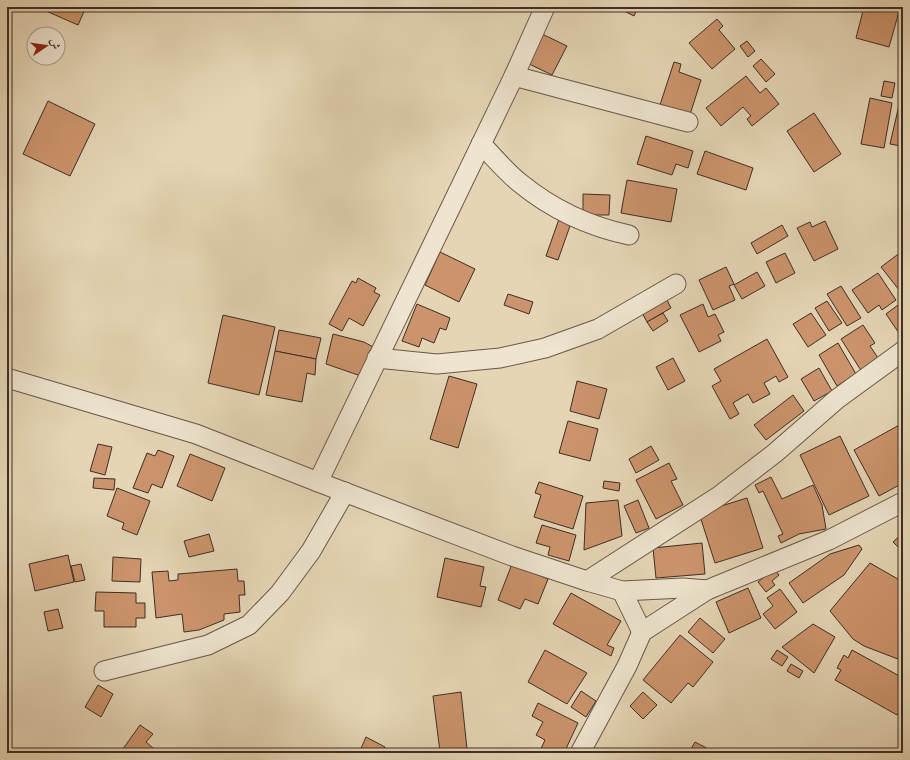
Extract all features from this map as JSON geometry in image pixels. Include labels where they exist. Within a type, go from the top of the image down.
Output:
[{"type":"street","points":[[318,482],[514,76],[545,7]]},
{"type":"street","points":[[514,76],[688,122]]},
{"type":"street","points":[[481,144],[519,183],[564,213],[601,229],[629,235]]},
{"type":"street","points":[[377,358],[437,364],[500,358],[545,348],[598,329],[676,284]]},
{"type":"street","points":[[587,581],[719,496],[775,453],[837,399],[903,351]]},
{"type":"street","points":[[7,378],[196,434],[512,556],[587,581],[622,591],[684,588],[707,590]]},
{"type":"street","points":[[104,671],[208,645],[250,625],[280,593],[312,551],[345,492]]},
{"type":"street","points":[[580,753],[627,666],[642,632],[707,590],[829,540],[903,502]]},
{"type":"street","points":[[622,591],[642,632]]},
{"type":"building","points":[[37,7],[86,7],[78,25]]},
{"type":"building","points":[[616,7],[638,7],[634,16]]},
{"type":"building","points":[[864,7],[900,8],[889,47],[856,38]]},
{"type":"building","points":[[717,19],[723,26],[719,30],[735,49],[712,69],[689,43]]},
{"type":"building","points":[[538,32],[567,46],[552,75],[523,61]]},
{"type":"building","points":[[747,41],[755,51],[748,57],[740,46]]},
{"type":"building","points":[[761,59],[775,74],[766,82],[753,66]]},
{"type":"building","points":[[674,62],[681,64],[679,72],[701,80],[688,121],[658,111]]},
{"type":"building","points":[[746,76],[760,93],[766,88],[779,104],[752,126],[747,119],[751,116],[743,107],[721,126],[706,108]]},
{"type":"building","points":[[884,81],[895,83],[892,98],[881,96]]},
{"type":"building","points":[[870,98],[892,103],[884,148],[861,144]]},
{"type":"building","points":[[48,101],[95,124],[70,176],[23,154]]},
{"type":"building","points":[[900,101],[903,102],[903,137],[901,146],[890,144]]},
{"type":"building","points":[[814,113],[841,154],[814,172],[787,131]]},
{"type":"building","points":[[646,136],[693,151],[688,168],[676,164],[672,175],[637,164]]},
{"type":"building","points":[[705,151],[753,168],[746,190],[697,174]]},
{"type":"building","points":[[627,180],[677,189],[671,222],[621,213]]},
{"type":"building","points":[[583,194],[610,195],[609,215],[583,215]]},
{"type":"building","points":[[559,219],[571,223],[558,260],[546,256]]},
{"type":"building","points":[[825,221],[838,249],[814,261],[797,228],[810,222],[812,227]]},
{"type":"building","points":[[782,225],[788,236],[757,254],[751,243]]},
{"type":"building","points":[[440,252],[475,269],[459,302],[425,285]]},
{"type":"building","points":[[901,252],[903,254],[903,295],[881,267]]},
{"type":"building","points":[[785,253],[795,273],[776,283],[766,262]]},
{"type":"building","points":[[726,267],[734,284],[729,286],[735,300],[713,310],[699,280]]},
{"type":"building","points":[[757,272],[765,286],[742,299],[734,285]]},
{"type":"building","points":[[878,273],[896,300],[882,310],[879,305],[868,313],[852,290]]},
{"type":"building","points":[[358,278],[376,288],[374,292],[380,295],[363,326],[349,318],[342,331],[329,324],[352,281],[356,283]]},
{"type":"building","points":[[841,286],[861,318],[847,326],[827,294]]},
{"type":"building","points":[[508,294],[533,302],[529,314],[504,305]]},
{"type":"building","points":[[664,294],[671,308],[647,322],[640,309]]},
{"type":"building","points":[[827,301],[842,323],[829,331],[815,308]]},
{"type":"building","points":[[417,304],[450,318],[446,330],[440,328],[434,343],[422,338],[419,347],[402,341]]},
{"type":"building","points":[[703,304],[708,317],[715,314],[724,332],[718,335],[721,341],[699,352],[680,315]]},
{"type":"building","points":[[898,305],[903,312],[903,339],[886,314]]},
{"type":"building","points":[[663,313],[668,321],[653,331],[647,322]]},
{"type":"building","points":[[811,313],[826,335],[808,347],[793,324]]},
{"type":"building","points":[[223,315],[275,327],[259,395],[208,383]]},
{"type":"building","points":[[863,325],[875,343],[870,346],[880,361],[862,372],[841,339]]},
{"type":"building","points":[[279,330],[321,338],[316,359],[275,351]]},
{"type":"building","points":[[333,334],[364,342],[375,348],[361,376],[326,364]]},
{"type":"building","points":[[767,339],[788,377],[779,382],[776,376],[764,383],[770,394],[753,403],[748,394],[733,403],[739,414],[730,419],[712,386],[721,381],[714,369]]},
{"type":"building","points":[[838,343],[856,374],[837,386],[819,355]]},
{"type":"building","points":[[275,351],[316,359],[315,375],[307,373],[302,402],[266,395]]},
{"type":"building","points":[[673,358],[685,381],[668,390],[656,367]]},
{"type":"building","points":[[819,368],[832,391],[814,401],[801,379]]},
{"type":"building","points":[[449,376],[477,384],[458,448],[430,439]]},
{"type":"building","points":[[577,381],[607,389],[599,419],[570,411]]},
{"type":"building","points":[[793,395],[804,411],[766,440],[754,425]]},
{"type":"building","points":[[568,421],[598,429],[590,461],[559,453]]},
{"type":"building","points":[[903,423],[903,483],[879,496],[854,450]]},
{"type":"building","points":[[840,436],[869,496],[829,515],[800,455]]},
{"type":"building","points":[[98,444],[112,447],[105,475],[90,471]]},
{"type":"building","points":[[651,446],[659,460],[636,473],[629,459]]},
{"type":"building","points":[[158,450],[174,456],[162,488],[152,484],[148,493],[133,488],[147,453],[155,456]]},
{"type":"building","points":[[190,454],[225,468],[212,501],[177,486]]},
{"type":"building","points":[[669,463],[677,479],[671,481],[683,505],[656,519],[636,480]]},
{"type":"building","points":[[771,477],[782,499],[813,485],[822,505],[826,529],[799,534],[781,543],[778,536],[783,534],[763,491],[759,493],[755,485]]},
{"type":"building","points":[[94,478],[115,479],[114,490],[93,488]]},
{"type":"building","points":[[604,481],[620,483],[619,491],[603,488]]},
{"type":"building","points":[[539,482],[583,496],[573,529],[534,517],[541,495],[535,493]]},
{"type":"building","points":[[117,488],[150,501],[137,535],[122,529],[124,523],[107,516]]},
{"type":"building","points":[[747,498],[763,548],[715,563],[699,513]]},
{"type":"building","points":[[618,500],[622,536],[584,550],[586,503]]},
{"type":"building","points":[[638,500],[649,528],[636,533],[624,506]]},
{"type":"building","points":[[542,525],[576,535],[569,561],[548,555],[550,547],[536,543]]},
{"type":"building","points":[[903,533],[903,552],[893,542]]},
{"type":"building","points":[[209,534],[214,551],[189,557],[184,541]]},
{"type":"building","points":[[702,543],[705,574],[656,578],[653,548]]},
{"type":"building","points":[[859,545],[862,549],[844,575],[803,603],[789,583],[830,554]]},
{"type":"building","points":[[68,555],[74,582],[35,591],[29,564]]},
{"type":"building","points":[[113,557],[141,559],[140,582],[112,581]]},
{"type":"building","points":[[445,558],[484,567],[480,586],[486,587],[481,607],[437,597]]},
{"type":"building","points":[[870,563],[903,582],[903,661],[864,646],[853,639],[830,611]]},
{"type":"building","points":[[81,564],[85,580],[75,582],[71,566]]},
{"type":"building","points":[[512,564],[548,579],[538,604],[525,599],[520,609],[498,600]]},
{"type":"building","points":[[237,569],[238,581],[244,581],[245,595],[239,595],[240,612],[224,614],[224,620],[199,630],[184,632],[182,614],[156,618],[152,572],[168,571],[169,581],[178,580],[178,574]]},
{"type":"building","points":[[774,569],[779,575],[772,581],[775,585],[766,592],[758,582]]},
{"type":"building","points":[[748,588],[761,618],[729,633],[716,602]]},
{"type":"building","points":[[780,589],[797,612],[775,629],[763,614],[773,606],[767,598]]},
{"type":"building","points":[[96,592],[136,593],[136,603],[145,603],[145,618],[136,618],[136,627],[104,627],[104,611],[95,611]]},
{"type":"building","points":[[571,593],[621,621],[607,645],[614,648],[611,656],[553,624]]},
{"type":"building","points":[[58,609],[63,628],[48,631],[44,612]]},
{"type":"building","points":[[700,618],[725,639],[713,653],[688,632]]},
{"type":"building","points":[[813,624],[835,637],[814,673],[782,647]]},
{"type":"building","points":[[680,635],[713,662],[693,687],[688,683],[671,703],[643,680]]},
{"type":"building","points":[[545,650],[587,673],[567,704],[528,682]]},
{"type":"building","points":[[777,650],[788,657],[782,666],[771,659]]},
{"type":"building","points":[[852,650],[903,678],[903,705],[897,715],[835,680],[841,670],[837,668],[844,655],[848,658]]},
{"type":"building","points":[[791,664],[803,671],[799,678],[787,671]]},
{"type":"building","points":[[98,685],[113,694],[101,717],[85,707]]},
{"type":"building","points":[[581,691],[596,701],[586,717],[571,707]]},
{"type":"building","points":[[461,692],[467,749],[440,752],[433,696]]},
{"type":"building","points":[[643,692],[657,705],[643,719],[630,706]]},
{"type":"building","points":[[538,703],[578,723],[564,753],[539,753],[545,740],[536,735],[543,722],[532,716]]},
{"type":"building","points":[[140,725],[153,734],[146,742],[159,753],[120,753]]},
{"type":"building","points":[[366,737],[385,747],[382,752],[385,753],[359,753]]},
{"type":"building","points":[[695,742],[716,753],[689,753]]}]
